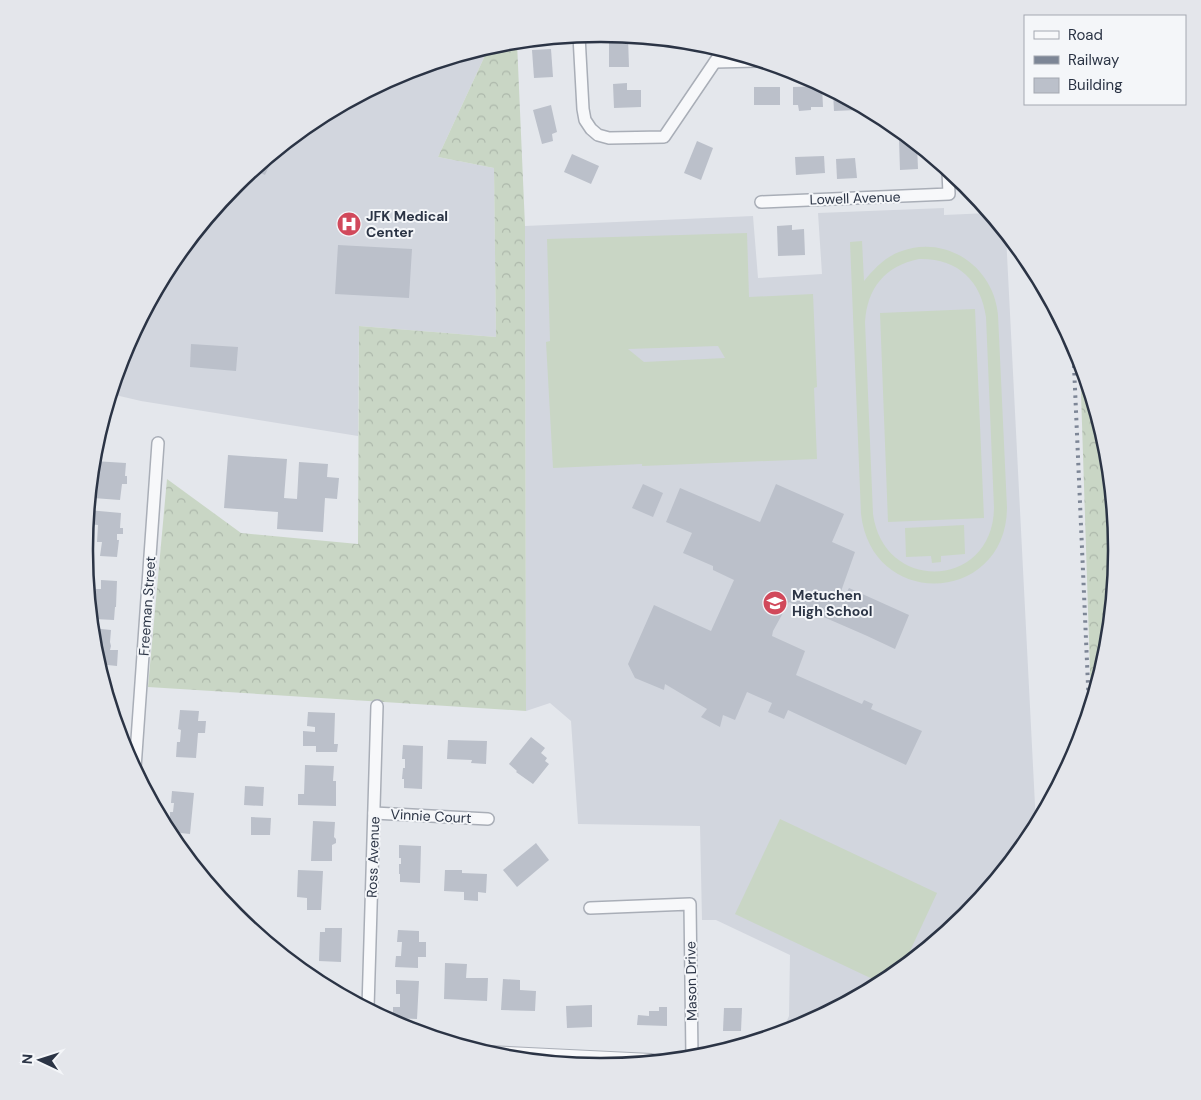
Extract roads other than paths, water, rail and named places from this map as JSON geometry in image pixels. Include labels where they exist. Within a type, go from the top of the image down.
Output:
[{"type":"street","points":[[579,43],[585,120],[591,129],[609,138],[664,137],[719,57]]},
{"type":"street","points":[[715,62],[737,61]]},
{"type":"street","name":"Lowell Avenue","points":[[761,202],[949,194],[948,181]]},
{"type":"street","name":"Freeman Street","points":[[135,751],[158,443]]},
{"type":"street","name":"Ross Avenue","points":[[368,1001],[377,706]]},
{"type":"street","name":"Vinnie Court","points":[[374,813],[488,819]]},
{"type":"street","name":"Mason Drive","points":[[590,908],[690,904],[692,1049]]},
{"type":"railway","points":[[1074,369],[1088,690]]},
{"type":"place","name":"JFK Medical Center","points":[[349,224]]},
{"type":"place","name":"Metuchen High School","points":[[775,603]]}]
